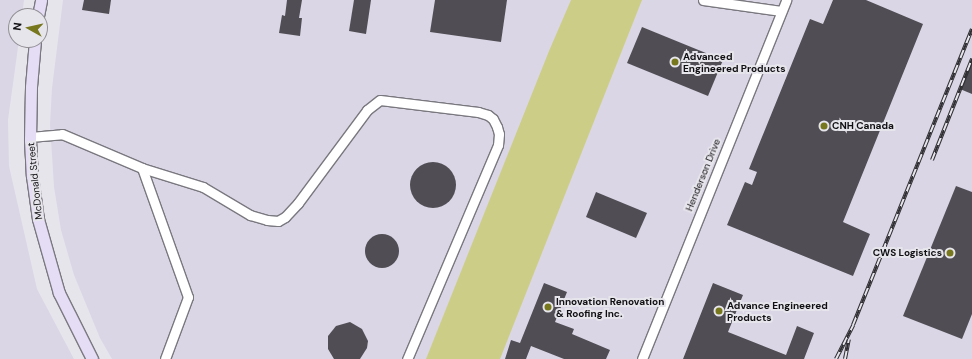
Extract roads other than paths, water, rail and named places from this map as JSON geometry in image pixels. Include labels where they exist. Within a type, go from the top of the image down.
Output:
[{"type":"main road","name":"McDonald Street","points":[[34,48],[30,87],[30,137],[32,176],[38,219],[59,293],[92,359]]},
{"type":"street","points":[[703,0],[781,11]]},
{"type":"street","name":"Henderson Drive","points":[[642,359],[786,0]]},
{"type":"street","points":[[30,137],[62,134],[142,168],[202,188],[250,215],[267,220],[278,221],[285,217],[298,203],[367,110],[380,100],[478,112],[488,115],[493,119],[497,127],[499,134],[498,145],[407,359]]},
{"type":"street","points":[[142,168],[188,297],[165,359]]},
{"type":"railway","points":[[836,359],[853,325],[972,29]]},
{"type":"railway","points":[[932,160],[972,59]]},
{"type":"railway","points":[[845,359],[849,339]]},
{"type":"place","name":"Advanced Engineered Products","points":[[675,62]]},
{"type":"place","name":"CNH Canada","points":[[824,126]]},
{"type":"place","name":"CWS Logistics","points":[[950,253]]},
{"type":"place","name":"Innovation Renovation & Roofing Inc.","points":[[548,307]]},
{"type":"place","name":"Advance Engineered Products","points":[[719,311]]}]
